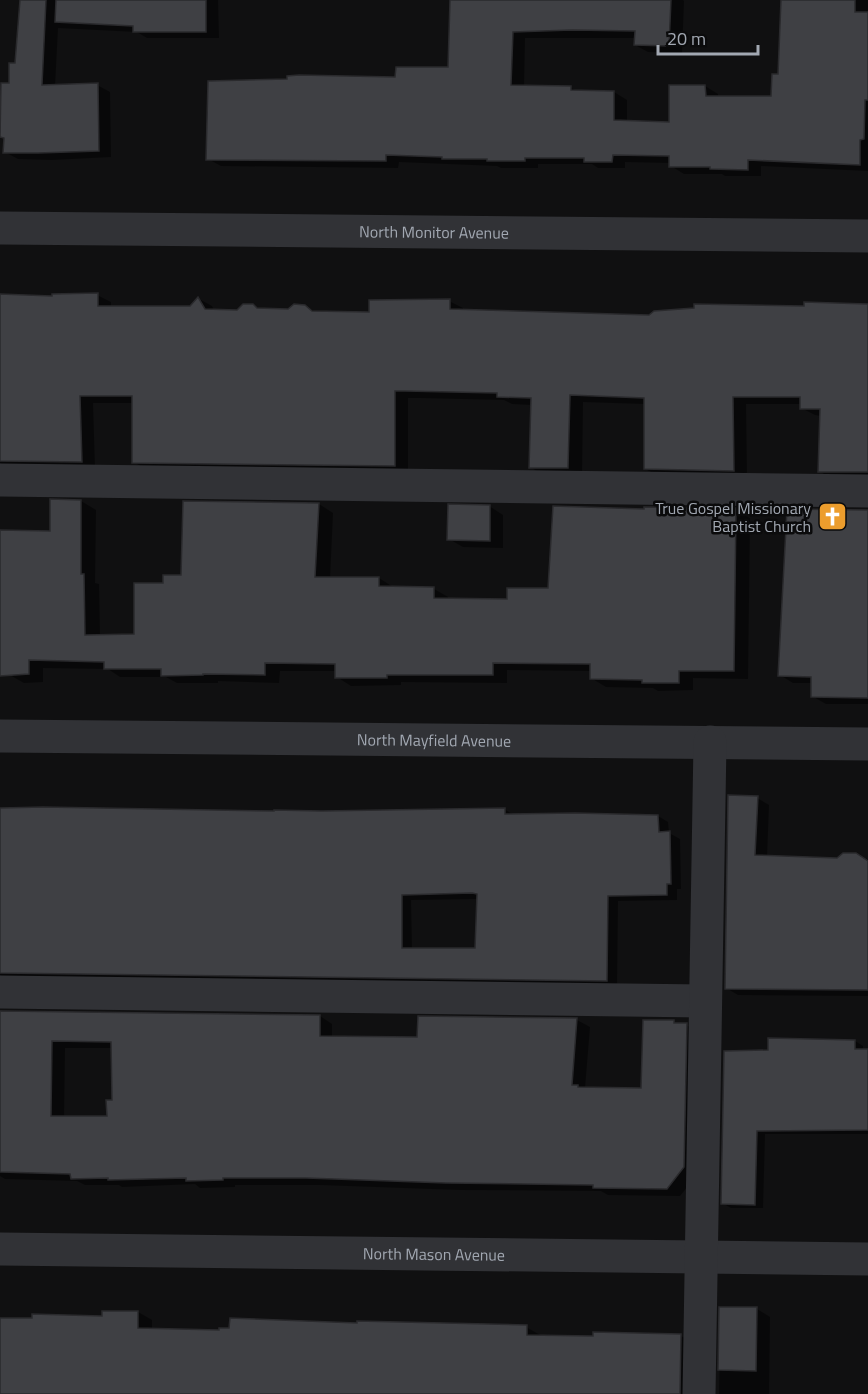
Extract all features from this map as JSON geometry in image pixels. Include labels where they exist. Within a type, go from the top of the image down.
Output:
[{"type":"street","name":"North Monitor Avenue","points":[[0,228],[868,236]]},
{"type":"street","points":[[0,480],[868,491]]},
{"type":"street","name":"North Mayfield Avenue","points":[[0,736],[868,744]]},
{"type":"street","points":[[699,1394],[710,742]]},
{"type":"street","points":[[0,992],[704,1001]]},
{"type":"street","name":"North Mason Avenue","points":[[0,1249],[868,1259]]},
{"type":"building","points":[[20,0],[46,0],[42,85],[98,83],[99,151],[3,153],[4,138],[0,137],[1,83],[9,83],[9,63],[15,63]]},
{"type":"building","points":[[56,0],[206,0],[206,32],[133,32],[133,26],[55,22]]},
{"type":"building","points":[[450,0],[671,0],[669,46],[634,45],[635,31],[513,32],[511,85],[571,86],[571,90],[614,91],[614,120],[669,122],[669,85],[705,85],[706,96],[771,96],[772,74],[778,74],[781,0],[855,0],[855,12],[868,12],[868,100],[865,100],[864,139],[860,140],[860,165],[748,160],[748,170],[710,169],[710,167],[669,167],[669,156],[613,155],[612,162],[584,162],[584,158],[525,158],[525,161],[487,161],[487,159],[386,155],[386,161],[206,160],[208,81],[287,79],[287,76],[299,75],[395,77],[396,67],[448,67]]},
{"type":"building","points":[[98,293],[98,306],[190,306],[198,297],[205,309],[237,310],[243,304],[253,304],[257,308],[288,309],[294,304],[305,305],[312,311],[369,312],[369,300],[450,299],[450,309],[649,315],[654,311],[694,308],[694,304],[804,306],[804,302],[868,304],[868,472],[818,472],[820,409],[800,409],[800,397],[733,397],[734,471],[644,469],[644,398],[570,395],[568,468],[529,468],[531,398],[497,397],[497,393],[405,391],[395,391],[395,466],[132,463],[132,396],[80,396],[82,462],[0,461],[0,294],[52,296],[52,294]]},
{"type":"building","points":[[50,499],[81,500],[81,574],[84,574],[85,635],[134,634],[134,583],[163,583],[163,575],[181,575],[183,501],[319,503],[315,577],[379,577],[379,586],[434,587],[434,598],[507,599],[507,588],[548,588],[553,506],[644,509],[644,507],[736,508],[734,671],[679,671],[679,683],[642,683],[642,680],[590,679],[590,664],[493,663],[493,675],[387,675],[387,678],[335,678],[335,664],[265,663],[265,675],[161,676],[161,669],[104,669],[104,662],[29,660],[29,674],[0,676],[0,530],[50,531]]},
{"type":"building","points":[[448,504],[490,505],[490,541],[447,540]]},
{"type":"building","points":[[787,509],[868,510],[868,698],[811,697],[811,677],[778,676]]},
{"type":"building","points":[[728,795],[758,796],[755,855],[837,858],[843,853],[856,853],[868,861],[868,990],[725,989]]},
{"type":"building","points":[[0,808],[322,811],[505,808],[505,814],[658,815],[659,832],[670,831],[671,884],[667,884],[667,895],[608,896],[607,981],[0,973]],"holes":[[[477,894],[475,948],[402,948],[402,895]]]},
{"type":"building","points":[[0,1011],[320,1015],[320,1036],[417,1037],[418,1016],[577,1018],[572,1085],[578,1085],[578,1087],[641,1088],[643,1020],[674,1020],[674,1023],[687,1023],[684,1167],[667,1189],[306,1178],[108,1180],[108,1178],[71,1179],[70,1174],[0,1172]],"holes":[[[52,1041],[111,1042],[112,1100],[106,1100],[107,1116],[51,1116]]]},
{"type":"building","points":[[768,1038],[855,1040],[855,1049],[868,1049],[868,1130],[757,1131],[755,1205],[721,1204],[724,1051],[768,1050]]},
{"type":"building","points":[[719,1307],[757,1307],[756,1371],[718,1370]]},
{"type":"building","points":[[102,1311],[138,1311],[138,1328],[219,1330],[219,1328],[229,1328],[230,1318],[357,1323],[357,1321],[527,1325],[527,1335],[593,1336],[593,1332],[681,1334],[680,1394],[0,1394],[0,1318],[32,1318],[32,1314],[102,1316]]},
{"type":"place","name":"True Gospel Missionary Baptist Church","points":[[832,517]]}]
